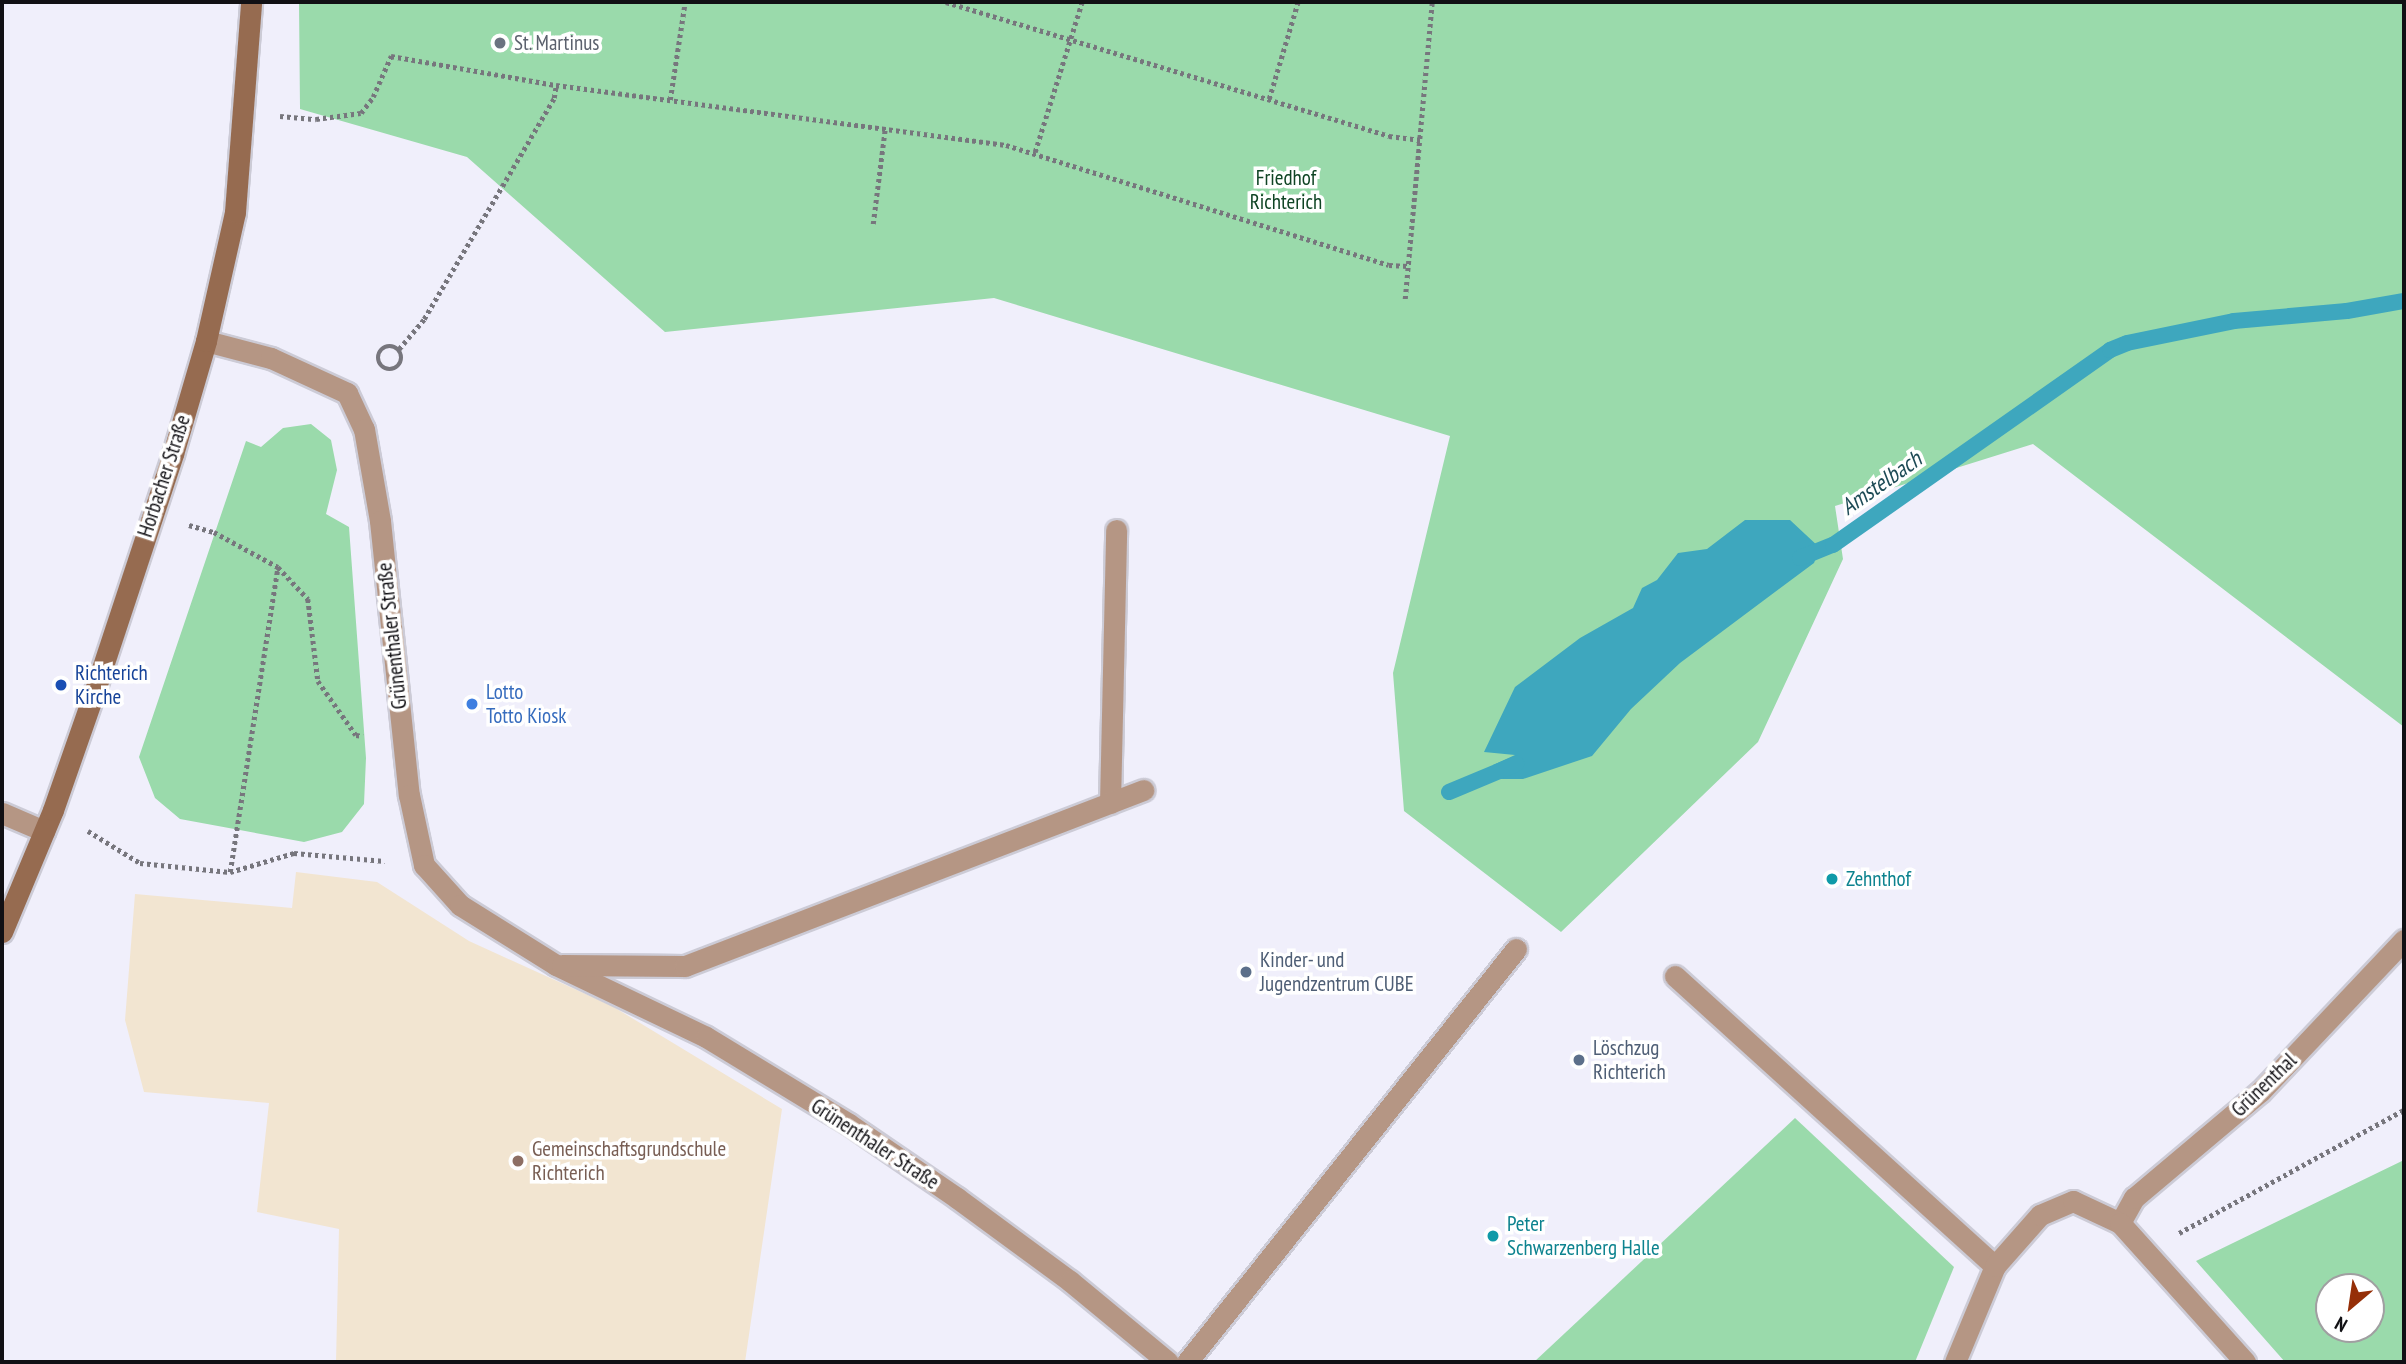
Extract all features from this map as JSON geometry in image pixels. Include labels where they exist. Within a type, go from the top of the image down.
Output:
[{"type":"main road","name":"Horbacher Straße","points":[[2,932],[53,810],[152,515],[206,341],[235,212],[245,112],[251,2]]},
{"type":"street","name":"Grünenthaler Straße","points":[[206,341],[271,358],[347,393],[364,429],[380,521],[409,795],[424,865],[460,905],[556,965],[706,1037],[849,1124],[1060,1273],[1168,1362]]},
{"type":"street","points":[[1110,803],[1116,530]]},
{"type":"street","points":[[556,965],[685,966],[1143,790]]},
{"type":"street","points":[[2,813],[44,831]]},
{"type":"street","name":"Grünenthal","points":[[2120,1223],[2134,1198],[2261,1091],[2404,940]]},
{"type":"street","points":[[1187,1362],[1516,949]]},
{"type":"street","points":[[1675,976],[1996,1266]]},
{"type":"street","points":[[1955,1362],[1996,1266],[2040,1215],[2073,1201],[2120,1223],[2245,1362]]},
{"type":"path","points":[[670,100],[685,2]]},
{"type":"path","points":[[946,2],[1389,136],[1421,140]]},
{"type":"path","points":[[1035,152],[1082,2]]},
{"type":"path","points":[[1269,99],[1298,2]]},
{"type":"path","points":[[1405,299],[1432,2]]},
{"type":"path","points":[[245,112],[316,119],[361,113],[373,97],[391,56],[556,85],[1006,145],[1389,265],[1408,266]]},
{"type":"path","points":[[399,349],[425,319],[554,98],[556,85]]},
{"type":"path","points":[[873,224],[885,129]]},
{"type":"path","points":[[383,347],[399,349],[402,356],[398,367],[391,370],[380,365],[378,358],[383,347]]},
{"type":"path","points":[[152,515],[214,532],[278,567],[308,599],[318,681],[348,724],[356,735],[402,742]]},
{"type":"path","points":[[230,872],[278,567]]},
{"type":"path","points":[[53,810],[140,863],[230,872],[294,853],[424,865]]},
{"type":"path","points":[[2147,1250],[2404,1110]]},
{"type":"shaded area","name":"Gemeinschaftsgrundschule Richterich","points":[[296,872],[377,882],[469,941],[612,1006],[782,1109],[745,1362],[336,1362],[339,1229],[257,1212],[269,1103],[144,1092],[125,1020],[135,894],[292,908]]},
{"type":"green space","name":"Friedhof Richterich","points":[[299,2],[2404,2],[2404,727],[2033,444],[1835,506],[1843,559],[1758,742],[1561,932],[1404,811],[1393,673],[1450,436],[994,298],[665,332],[467,157],[300,109]]},
{"type":"green space","points":[[311,424],[331,440],[337,470],[326,514],[349,527],[366,758],[364,804],[342,832],[304,842],[180,819],[155,798],[139,757],[246,441],[261,447],[283,428]]},
{"type":"green space","points":[[1795,1118],[1954,1267],[1915,1362],[1534,1362]]},
{"type":"green space","points":[[2404,1160],[2404,1362],[2285,1362],[2196,1261]]},
{"type":"water","points":[[1745,520],[1790,520],[1820,548],[1814,563],[1680,663],[1631,709],[1592,756],[1523,779],[1501,779],[1493,765],[1515,755],[1484,752],[1515,687],[1580,638],[1633,608],[1642,588],[1657,580],[1678,553],[1707,549]]},
{"type":"waterway","name":"Amstelbach","points":[[1800,558],[1833,545],[2110,350],[2127,343],[2234,321],[2347,311],[2404,301]]},
{"type":"waterway","name":"Amstelbach","points":[[1449,792],[1516,764]]},
{"type":"place","name":"St. Martinus","points":[[500,43]]},
{"type":"place","name":"Richterich Kirche","points":[[61,685]]},
{"type":"place","name":"Lotto Totto Kiosk","points":[[472,704]]},
{"type":"place","name":"Zehnthof","points":[[1832,879]]},
{"type":"place","name":"Kinder- und Jugendzentrum CUBE","points":[[1246,972]]},
{"type":"place","name":"Löschzug Richterich","points":[[1579,1060]]},
{"type":"place","name":"Gemeinschaftsgrundschule Richterich","points":[[518,1161]]},
{"type":"place","name":"Peter Schwarzenberg Halle","points":[[1493,1236]]}]
